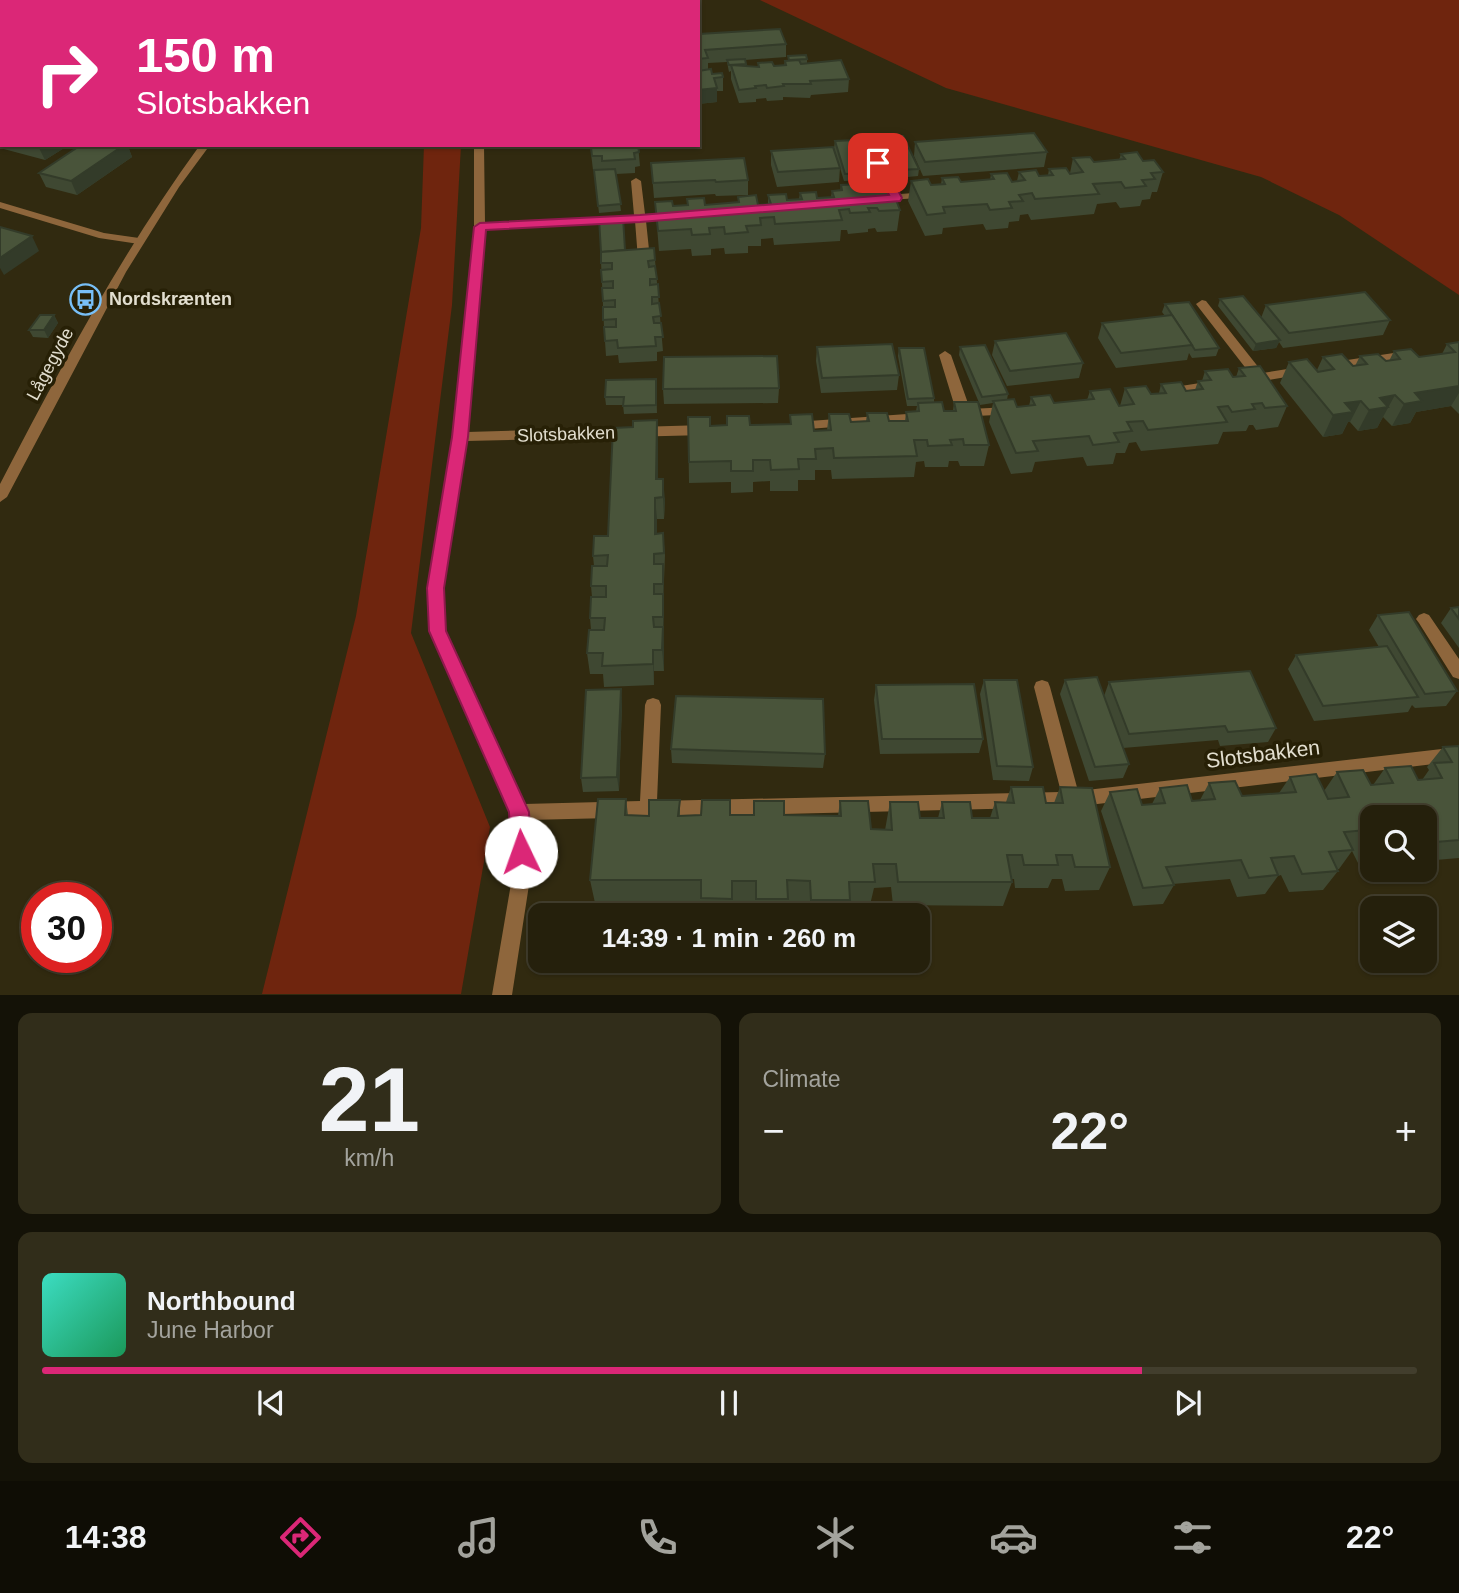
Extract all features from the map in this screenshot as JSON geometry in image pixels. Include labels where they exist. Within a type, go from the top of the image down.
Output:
[{"type":"street","points":[[869,146],[896,198]]},
{"type":"street","name":"Lågegyde","points":[[0,497],[139,241],[204,147]]},
{"type":"street","points":[[479,147],[480,227],[460,437],[435,588],[437,631],[519,812],[522,872],[502,995]]},
{"type":"street","points":[[636,181],[644,259]]},
{"type":"street","points":[[870,200],[946,194]]},
{"type":"street","points":[[0,205],[103,236],[139,241]]},
{"type":"street","points":[[480,227],[681,215]]},
{"type":"street","points":[[1202,304],[1259,377]]},
{"type":"street","points":[[1156,394],[1412,354]]},
{"type":"street","points":[[945,355],[951,415]]},
{"type":"street","points":[[782,427],[1018,410]]},
{"type":"street","name":"Slotsbakken","points":[[460,437],[719,429]]},
{"type":"street","points":[[1424,619],[1459,672]]},
{"type":"street","points":[[1042,687],[1072,799]]},
{"type":"street","points":[[648,809],[653,705]]},
{"type":"street","name":"Slotsbakken","points":[[519,812],[1072,799],[1459,754]]},
{"type":"shaded area","points":[[760,0],[1459,0],[1459,295],[1339,215],[1261,177],[946,88]]},
{"type":"shaded area","points":[[424,147],[461,147],[452,305],[411,633],[490,827],[461,994],[262,994],[356,616],[421,228]]},
{"type":"building","points":[[780,29],[786,44],[705,50],[708,58],[700,59],[700,34]]},
{"type":"building","points":[[806,55],[807,59],[789,60],[788,56]]},
{"type":"building","points":[[745,59],[746,64],[729,65],[727,60]]},
{"type":"building","points":[[799,60],[801,64],[841,60],[849,79],[810,81],[811,84],[783,84],[784,86],[767,88],[766,85],[755,86],[756,88],[739,90],[731,65],[759,67],[758,63],[772,62],[774,66],[786,65],[785,61]]},
{"type":"building","points":[[711,69],[712,74],[722,73],[723,77],[714,78],[717,88],[700,90],[700,71]]},
{"type":"building","points":[[1034,133],[1047,152],[925,162],[915,142]]},
{"type":"building","points":[[903,136],[919,169],[898,170],[883,138]]},
{"type":"building","points":[[855,140],[866,173],[845,174],[835,141]]},
{"type":"building","points":[[78,147],[121,147],[71,181],[39,173]]},
{"type":"building","points":[[591,147],[638,147],[639,152],[634,153],[635,159],[602,161],[602,156],[592,156]]},
{"type":"building","points":[[833,147],[840,168],[778,172],[771,151]]},
{"type":"building","points":[[1137,152],[1143,161],[1154,160],[1163,172],[1151,173],[1155,179],[1142,180],[1146,186],[1125,188],[1121,182],[1093,184],[1099,194],[1035,199],[1032,193],[1019,195],[1023,201],[1009,202],[1012,208],[990,210],[987,204],[943,207],[945,213],[927,215],[911,181],[928,179],[931,185],[945,184],[942,178],[958,177],[961,182],[994,179],[991,174],[1007,173],[1012,182],[1025,180],[1019,172],[1036,170],[1039,176],[1053,175],[1049,169],[1066,168],[1070,174],[1083,172],[1073,158],[1090,157],[1094,162],[1125,159],[1121,154]]},
{"type":"building","points":[[744,158],[748,180],[653,183],[651,163]]},
{"type":"building","points":[[615,169],[621,204],[598,206],[594,170]]},
{"type":"building","points":[[889,182],[900,210],[879,211],[877,208],[868,208],[870,212],[850,213],[849,209],[839,210],[842,220],[775,224],[774,217],[760,218],[761,225],[746,226],[748,232],[725,234],[724,227],[709,228],[710,234],[692,235],[691,229],[658,231],[655,202],[672,201],[673,206],[688,205],[687,199],[704,198],[705,205],[739,202],[738,197],[756,195],[758,205],[771,204],[768,195],[786,194],[787,200],[802,199],[800,193],[816,192],[817,198],[834,197],[832,191],[842,190],[841,185],[860,184],[862,190],[872,189],[870,183]]},
{"type":"building","points":[[623,217],[625,250],[601,252],[599,218]]},
{"type":"building","points":[[0,227],[32,236],[0,258]]},
{"type":"building","points":[[654,248],[655,260],[648,261],[649,267],[655,266],[657,279],[650,279],[650,285],[658,284],[659,297],[652,297],[652,304],[659,303],[661,316],[653,317],[654,323],[661,323],[663,337],[655,337],[656,346],[618,348],[617,340],[605,341],[604,327],[616,327],[616,319],[603,320],[603,307],[615,307],[615,300],[603,301],[602,288],[613,288],[613,281],[602,282],[601,270],[612,269],[612,263],[601,263],[601,252]]},
{"type":"building","points":[[1365,292],[1390,320],[1289,333],[1266,305]]},
{"type":"building","points":[[1243,296],[1280,340],[1256,344],[1220,299]]},
{"type":"building","points":[[1189,302],[1219,348],[1195,350],[1165,304]]},
{"type":"building","points":[[40,315],[54,315],[44,330],[29,330]]},
{"type":"building","points":[[1172,315],[1192,345],[1121,353],[1102,323]]},
{"type":"building","points":[[1066,333],[1083,363],[1010,371],[995,341]]},
{"type":"building","points":[[1459,342],[1459,386],[1415,393],[1422,401],[1404,404],[1395,395],[1380,398],[1388,407],[1369,410],[1361,401],[1345,403],[1353,412],[1333,415],[1289,362],[1307,359],[1318,372],[1334,369],[1323,357],[1342,354],[1353,366],[1367,364],[1360,356],[1378,354],[1386,361],[1400,359],[1394,351],[1411,349],[1419,357],[1455,352],[1447,344]]},
{"type":"building","points":[[892,344],[899,375],[822,378],[817,347]]},
{"type":"building","points":[[985,345],[1008,394],[982,397],[960,347]]},
{"type":"building","points":[[899,348],[924,348],[934,398],[908,399]]},
{"type":"building","points":[[777,356],[779,388],[663,389],[664,357]]},
{"type":"building","points":[[1260,366],[1287,406],[1265,408],[1262,403],[1252,404],[1255,409],[1232,412],[1228,406],[1218,407],[1227,422],[1148,430],[1143,421],[1127,422],[1132,431],[1114,433],[1119,442],[1093,445],[1089,436],[1033,441],[1038,451],[1016,453],[993,401],[1014,399],[1017,407],[1035,405],[1031,397],[1050,395],[1054,403],[1094,399],[1090,391],[1110,389],[1119,406],[1134,404],[1125,388],[1146,386],[1151,394],[1166,393],[1161,384],[1181,382],[1186,391],[1203,389],[1198,381],[1211,380],[1205,371],[1228,369],[1233,377],[1245,376],[1239,368]]},
{"type":"building","points":[[656,379],[656,405],[623,406],[624,397],[605,397],[606,380]]},
{"type":"building","points":[[942,402],[944,411],[956,411],[954,402],[978,402],[989,445],[964,445],[963,439],[950,440],[952,445],[928,446],[927,440],[914,440],[917,456],[834,458],[833,448],[815,449],[816,459],[798,459],[799,469],[771,470],[770,460],[753,460],[753,471],[731,471],[731,461],[689,462],[688,417],[710,417],[710,426],[727,425],[727,416],[749,416],[750,425],[791,424],[790,415],[812,414],[814,431],[831,430],[829,414],[849,414],[851,422],[869,421],[867,413],[887,413],[889,421],[908,421],[906,412],[919,411],[918,403]]},
{"type":"building","points":[[657,420],[656,479],[663,479],[663,497],[655,498],[655,534],[663,533],[664,553],[654,554],[654,564],[663,564],[663,584],[654,584],[654,594],[663,594],[663,617],[653,617],[654,627],[663,627],[662,650],[653,650],[653,664],[602,666],[603,653],[587,653],[589,630],[604,630],[605,618],[590,618],[591,597],[606,597],[606,586],[591,586],[592,566],[607,566],[608,555],[593,556],[594,536],[608,536],[613,428],[633,427],[633,421]]},
{"type":"building","points":[[1459,607],[1459,619],[1451,608]]},
{"type":"building","points":[[1409,612],[1457,691],[1425,694],[1378,615]]},
{"type":"building","points":[[1387,646],[1418,697],[1323,706],[1296,655]]},
{"type":"building","points":[[1250,671],[1276,728],[1228,732],[1225,726],[1129,734],[1109,682]]},
{"type":"building","points":[[1097,677],[1129,764],[1095,767],[1065,680]]},
{"type":"building","points":[[984,680],[1017,680],[1033,767],[997,766]]},
{"type":"building","points":[[974,684],[983,739],[882,739],[876,685]]},
{"type":"building","points":[[621,689],[617,777],[581,778],[586,690]]},
{"type":"building","points":[[676,696],[823,699],[825,754],[671,749]]},
{"type":"building","points":[[1459,746],[1459,840],[1437,842],[1437,805],[1360,805],[1360,831],[1344,832],[1353,850],[1329,852],[1338,871],[1302,874],[1294,856],[1271,858],[1278,875],[1249,878],[1241,860],[1166,867],[1174,885],[1143,888],[1110,792],[1137,789],[1142,805],[1165,803],[1160,788],[1187,785],[1192,801],[1215,799],[1209,783],[1235,781],[1242,796],[1296,792],[1290,777],[1316,774],[1328,799],[1349,797],[1337,772],[1363,770],[1371,785],[1393,783],[1385,768],[1411,766],[1418,780],[1442,778],[1434,763],[1452,762],[1443,747]]},
{"type":"building","points":[[1011,787],[1043,787],[1046,803],[1063,803],[1060,787],[1092,788],[1110,867],[1075,867],[1072,855],[1056,855],[1058,865],[1024,865],[1022,855],[1007,855],[1012,882],[898,882],[896,864],[873,864],[875,882],[849,882],[850,900],[811,900],[810,881],[787,880],[788,899],[756,899],[756,881],[732,881],[732,899],[701,898],[701,880],[590,880],[598,799],[626,799],[625,815],[649,816],[649,800],[680,800],[678,816],[701,815],[702,800],[730,800],[730,815],[754,815],[754,801],[784,801],[784,815],[841,816],[840,801],[868,801],[871,829],[892,830],[890,802],[918,802],[920,818],[944,818],[942,802],[970,802],[972,818],[998,818],[995,802],[1014,803]]},
{"type":"place","name":"Nordskrænten","points":[[86,299]]},
{"type":"route","points":[[521,852],[519,812],[437,631],[435,588],[460,437],[480,227],[640,218],[896,198],[878,163]]}]
